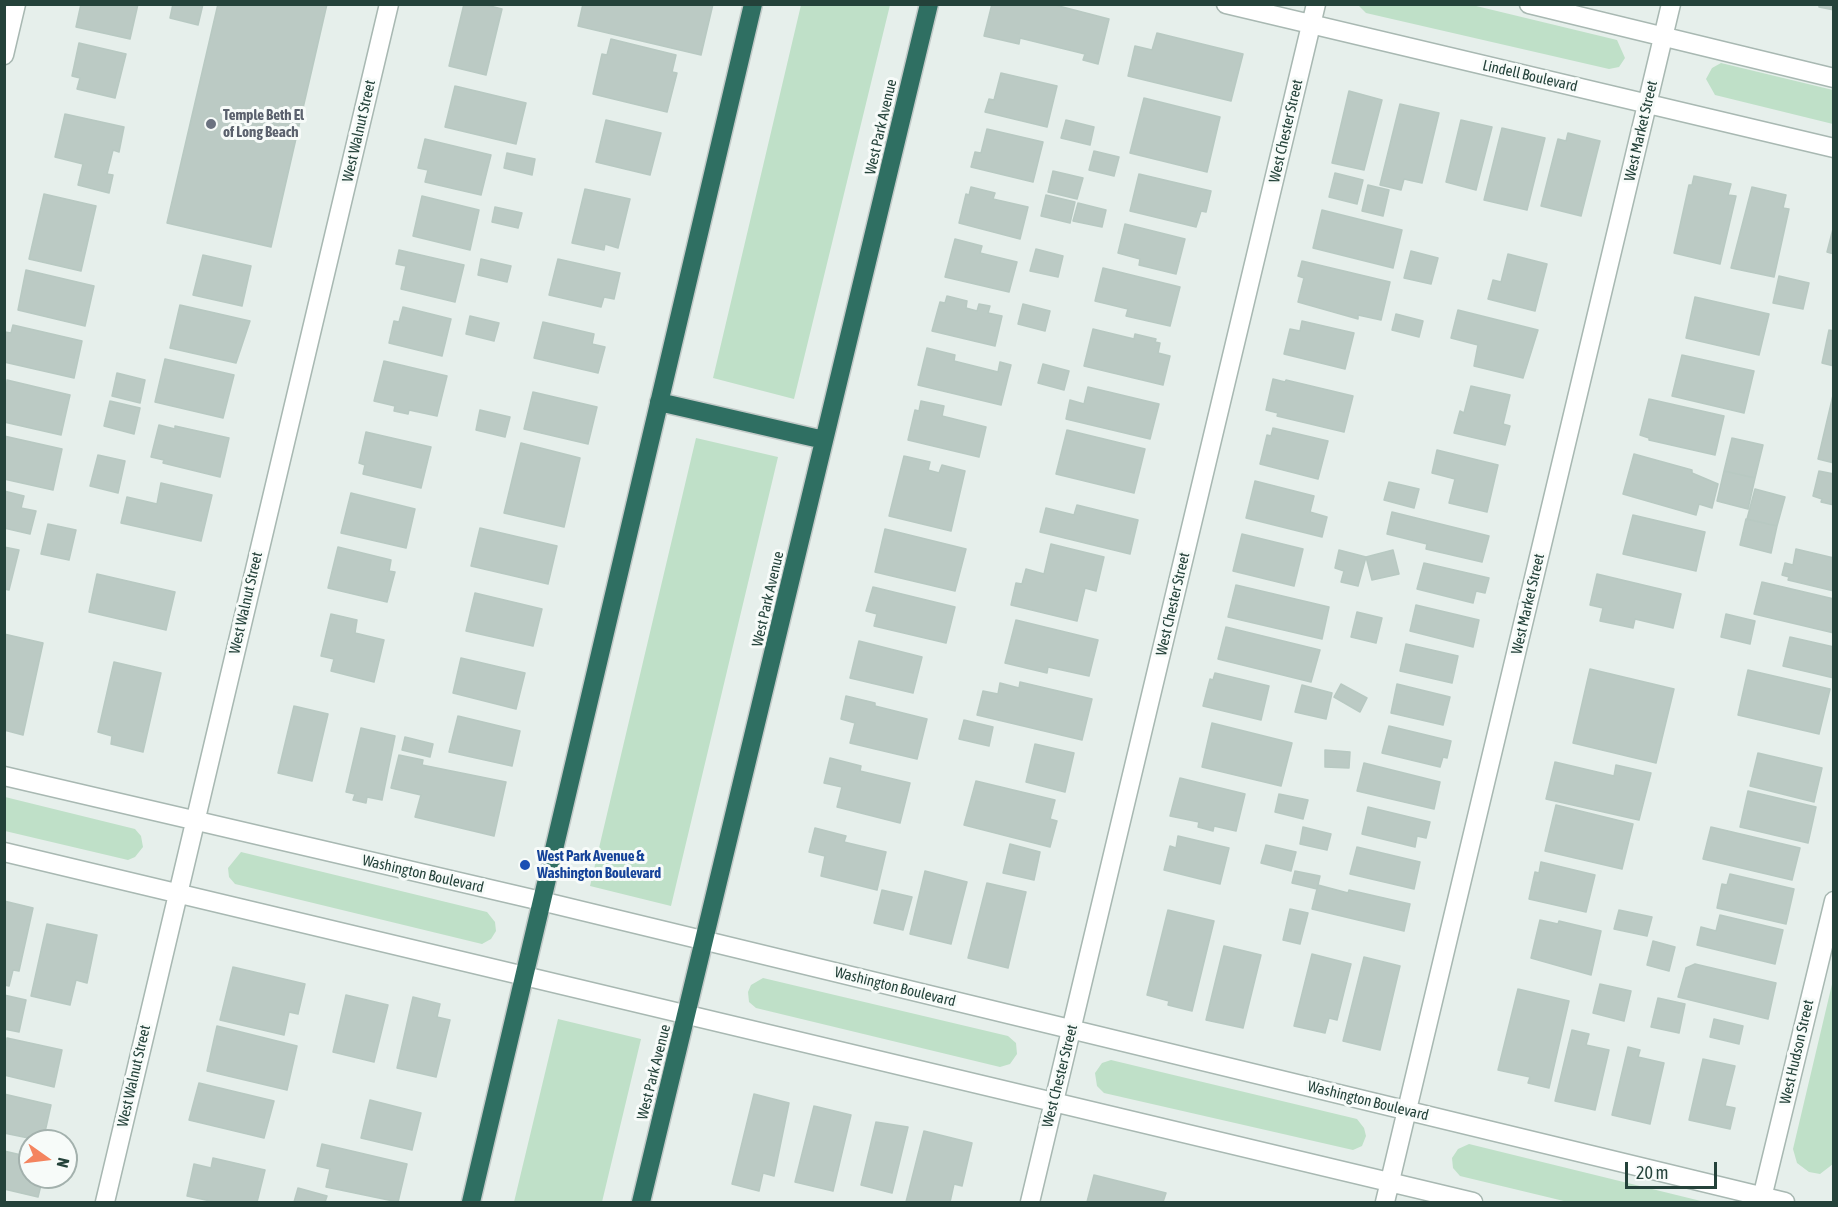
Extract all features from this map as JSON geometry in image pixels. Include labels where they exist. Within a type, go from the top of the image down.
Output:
[{"type":"highway","points":[[471,1203],[753,4]]},
{"type":"highway","name":"West Park Avenue","points":[[641,1203],[929,4]]},
{"type":"highway","points":[[659,402],[824,440]]},
{"type":"street","points":[[4,55],[16,4]]},
{"type":"street","name":"West Walnut Street","points":[[105,1203],[176,892],[389,4]]},
{"type":"street","name":"Lindell Boulevard","points":[[1226,4],[1833,148]]},
{"type":"street","name":"West Chester Street","points":[[1030,1203],[1316,4]]},
{"type":"street","points":[[1529,4],[1833,78]]},
{"type":"street","name":"West Market Street","points":[[1385,1203],[1671,4]]},
{"type":"street","name":"Washington Boulevard","points":[[4,776],[541,901],[1407,1111],[1762,1200],[1785,1203]]},
{"type":"street","points":[[4,852],[1473,1203]]},
{"type":"street","name":"West Hudson Street","points":[[1762,1200],[1833,901]]},
{"type":"green space","points":[[801,5],[890,5],[794,399],[713,378]]},
{"type":"green space","points":[[1358,5],[1472,5],[1617,40],[1625,58],[1619,67],[1609,69],[1366,13]]},
{"type":"green space","points":[[1721,63],[1833,90],[1833,124],[1715,95],[1706,79],[1712,68]]},
{"type":"green space","points":[[696,438],[778,457],[671,906],[590,886]]},
{"type":"green space","points":[[5,797],[135,829],[141,836],[143,847],[135,857],[128,860],[5,831]]},
{"type":"green space","points":[[241,852],[487,912],[495,922],[496,931],[491,939],[482,944],[235,884],[229,877],[228,868]]},
{"type":"green space","points":[[763,978],[1008,1036],[1016,1043],[1017,1054],[1010,1064],[1000,1067],[756,1008],[749,1002],[748,992],[751,985]]},
{"type":"green space","points":[[1833,980],[1833,1164],[1820,1174],[1809,1172],[1797,1163],[1793,1149]]},
{"type":"green space","points":[[558,1019],[641,1039],[602,1202],[514,1202]]},
{"type":"green space","points":[[1111,1060],[1357,1119],[1364,1128],[1366,1136],[1362,1146],[1353,1150],[1104,1093],[1097,1086],[1095,1073],[1102,1063]]},
{"type":"green space","points":[[1469,1144],[1705,1202],[1568,1202],[1460,1176],[1453,1168],[1452,1158],[1458,1149]]},
{"type":"building","points":[[81,4],[138,4],[130,39],[76,27]]},
{"type":"building","points":[[173,4],[203,4],[198,25],[170,18]]},
{"type":"building","points":[[218,4],[327,4],[271,247],[167,223]]},
{"type":"building","points":[[464,4],[482,4],[502,9],[486,75],[449,66]]},
{"type":"building","points":[[583,4],[713,4],[701,55],[578,26]]},
{"type":"building","points":[[992,4],[1051,4],[1109,19],[1098,64],[1083,60],[1085,54],[1020,38],[1019,44],[984,36]]},
{"type":"building","points":[[1819,4],[1834,4],[1834,10],[1819,7]]},
{"type":"building","points":[[1157,33],[1243,54],[1231,101],[1128,76],[1135,46],[1152,50]]},
{"type":"building","points":[[611,39],[676,55],[672,72],[677,73],[667,112],[593,94],[602,54],[607,55]]},
{"type":"building","points":[[79,43],[126,54],[115,98],[77,89],[80,78],[72,76]]},
{"type":"building","points":[[1001,73],[1057,86],[1047,127],[985,112],[989,99],[994,100]]},
{"type":"building","points":[[455,86],[526,103],[516,144],[445,127]]},
{"type":"building","points":[[1349,91],[1382,100],[1364,170],[1332,163]]},
{"type":"building","points":[[1144,98],[1220,117],[1207,172],[1130,153]]},
{"type":"building","points":[[1400,104],[1439,113],[1422,183],[1404,179],[1401,190],[1380,185]]},
{"type":"building","points":[[65,114],[124,127],[119,152],[113,150],[107,174],[113,175],[109,193],[78,185],[83,164],[55,157]]},
{"type":"building","points":[[606,120],[661,133],[650,175],[596,162]]},
{"type":"building","points":[[1066,120],[1094,127],[1090,145],[1061,138]]},
{"type":"building","points":[[1461,120],[1492,127],[1476,190],[1446,182]]},
{"type":"building","points":[[1502,128],[1545,138],[1527,210],[1484,200]]},
{"type":"building","points":[[987,129],[1043,142],[1033,182],[971,167],[975,152],[981,153]]},
{"type":"building","points":[[1568,133],[1600,141],[1581,216],[1541,206],[1558,139],[1566,141]]},
{"type":"building","points":[[425,139],[491,155],[481,195],[425,182],[428,170],[418,168]]},
{"type":"building","points":[[1094,151],[1119,157],[1114,176],[1089,170]]},
{"type":"building","points":[[507,153],[535,159],[532,175],[504,168]]},
{"type":"building","points":[[1053,171],[1083,178],[1077,199],[1048,192]]},
{"type":"building","points":[[1335,173],[1363,180],[1357,204],[1329,197]]},
{"type":"building","points":[[1139,174],[1211,191],[1206,212],[1201,211],[1196,227],[1130,211]]},
{"type":"building","points":[[1694,176],[1731,184],[1728,195],[1736,196],[1720,264],[1674,253],[1689,185],[1692,185]]},
{"type":"building","points":[[1368,185],[1389,190],[1383,216],[1362,211]]},
{"type":"building","points":[[971,187],[995,193],[993,199],[1028,207],[1020,239],[959,223],[966,194],[969,195]]},
{"type":"building","points":[[1752,187],[1786,195],[1783,208],[1789,209],[1774,277],[1731,268]]},
{"type":"building","points":[[585,189],[630,199],[618,248],[605,244],[604,250],[572,243]]},
{"type":"building","points":[[44,194],[96,206],[81,271],[29,259]]},
{"type":"building","points":[[1046,195],[1075,202],[1070,223],[1041,216]]},
{"type":"building","points":[[422,196],[479,210],[470,250],[413,236]]},
{"type":"building","points":[[1078,203],[1106,210],[1102,227],[1073,221]]},
{"type":"building","points":[[495,207],[522,213],[518,228],[492,222]]},
{"type":"building","points":[[1322,210],[1402,230],[1393,268],[1313,248]]},
{"type":"building","points":[[1125,224],[1185,239],[1176,274],[1139,265],[1140,259],[1118,253]]},
{"type":"building","points":[[1834,225],[1834,254],[1827,252]]},
{"type":"building","points":[[955,239],[982,246],[980,253],[1017,262],[1009,292],[945,277]]},
{"type":"building","points":[[1036,249],[1063,256],[1058,277],[1030,271]]},
{"type":"building","points":[[399,250],[464,265],[455,302],[401,289],[406,266],[396,264]]},
{"type":"building","points":[[1411,251],[1438,258],[1431,284],[1404,278]]},
{"type":"building","points":[[1508,254],[1547,264],[1535,311],[1488,299],[1493,280],[1501,282]]},
{"type":"building","points":[[203,255],[251,266],[242,306],[193,295]]},
{"type":"building","points":[[481,259],[511,266],[507,282],[478,275]]},
{"type":"building","points":[[558,259],[620,273],[614,299],[604,297],[601,307],[549,295]]},
{"type":"building","points":[[1302,261],[1390,282],[1381,320],[1358,315],[1358,319],[1298,302],[1304,278],[1298,276]]},
{"type":"building","points":[[1103,268],[1180,287],[1170,326],[1126,316],[1128,309],[1095,301]]},
{"type":"building","points":[[26,270],[94,286],[85,326],[18,310]]},
{"type":"building","points":[[1779,276],[1809,283],[1803,309],[1773,303]]},
{"type":"building","points":[[947,296],[967,301],[966,308],[977,311],[979,304],[990,306],[988,313],[1002,316],[995,346],[932,331],[940,302],[945,303]]},
{"type":"building","points":[[1695,297],[1769,314],[1759,355],[1686,338]]},
{"type":"building","points":[[1023,304],[1050,311],[1045,331],[1018,324]]},
{"type":"building","points":[[180,305],[250,321],[236,363],[170,348]]},
{"type":"building","points":[[403,307],[451,319],[442,356],[389,343],[394,321],[399,322]]},
{"type":"building","points":[[1458,310],[1538,330],[1523,378],[1474,366],[1478,345],[1451,338]]},
{"type":"building","points":[[1396,314],[1423,321],[1419,337],[1392,330]]},
{"type":"building","points":[[470,316],[499,323],[494,341],[466,334]]},
{"type":"building","points":[[1302,321],[1354,333],[1345,369],[1284,354],[1290,329],[1300,331]]},
{"type":"building","points":[[543,322],[594,334],[592,344],[605,347],[598,373],[534,358]]},
{"type":"building","points":[[13,325],[82,341],[74,378],[4,362],[4,335],[5,332],[11,333]]},
{"type":"building","points":[[1093,329],[1134,339],[1135,334],[1156,339],[1155,342],[1160,343],[1158,353],[1170,356],[1163,385],[1084,366]]},
{"type":"building","points":[[1829,330],[1834,331],[1834,366],[1822,363]]},
{"type":"building","points":[[927,348],[955,355],[954,361],[998,372],[1000,362],[1011,365],[1001,405],[918,385]]},
{"type":"building","points":[[1682,355],[1754,371],[1744,413],[1672,396]]},
{"type":"building","points":[[165,359],[234,375],[223,418],[155,402]]},
{"type":"building","points":[[384,361],[447,376],[437,416],[409,410],[408,414],[394,411],[395,406],[374,401]]},
{"type":"building","points":[[1043,364],[1069,371],[1064,390],[1038,383]]},
{"type":"building","points":[[117,373],[145,380],[140,403],[112,396]]},
{"type":"building","points":[[1273,379],[1353,396],[1344,432],[1277,416],[1278,413],[1266,410]]},
{"type":"building","points":[[7,380],[70,395],[61,435],[4,422]]},
{"type":"building","points":[[1471,386],[1510,395],[1503,424],[1510,426],[1505,445],[1454,433],[1460,411],[1464,413]]},
{"type":"building","points":[[1088,387],[1159,404],[1150,439],[1066,419],[1070,400],[1084,404]]},
{"type":"building","points":[[1834,391],[1834,463],[1818,459]]},
{"type":"building","points":[[533,392],[597,407],[588,444],[524,429]]},
{"type":"building","points":[[1649,399],[1724,416],[1715,455],[1649,440],[1640,435]]},
{"type":"building","points":[[110,401],[140,408],[134,434],[104,426]]},
{"type":"building","points":[[921,401],[944,406],[942,416],[986,427],[979,457],[908,440],[915,410],[919,411]]},
{"type":"building","points":[[480,410],[510,417],[505,437],[476,430]]},
{"type":"building","points":[[159,425],[175,429],[175,426],[229,438],[220,477],[163,463],[164,460],[151,457]]},
{"type":"building","points":[[1273,428],[1328,441],[1318,479],[1260,464],[1267,435],[1271,436]]},
{"type":"building","points":[[1067,430],[1145,449],[1134,493],[1056,474]]},
{"type":"building","points":[[366,432],[431,447],[421,488],[363,474],[365,465],[359,463]]},
{"type":"building","points":[[4,436],[62,449],[53,490],[4,479]]},
{"type":"building","points":[[1732,438],[1763,445],[1755,478],[1724,471]]},
{"type":"building","points":[[521,443],[580,458],[564,527],[504,513]]},
{"type":"building","points":[[1437,450],[1498,465],[1487,512],[1449,503],[1455,479],[1432,473]]},
{"type":"building","points":[[1634,454],[1692,470],[1692,473],[1718,484],[1712,508],[1699,504],[1696,515],[1623,494]]},
{"type":"building","points":[[98,455],[125,461],[118,493],[90,486]]},
{"type":"building","points":[[904,456],[930,462],[928,470],[939,473],[942,465],[965,471],[951,531],[889,516]]},
{"type":"building","points":[[1724,471],[1755,478],[1748,509],[1717,501]]},
{"type":"building","points":[[1819,471],[1834,474],[1834,505],[1821,502],[1822,499],[1813,496]]},
{"type":"building","points":[[1255,481],[1314,496],[1310,512],[1327,517],[1322,537],[1246,518]]},
{"type":"building","points":[[1389,482],[1419,489],[1414,508],[1384,500]]},
{"type":"building","points":[[161,483],[212,495],[201,541],[121,523],[127,497],[157,504]]},
{"type":"building","points":[[1755,489],[1785,497],[1777,526],[1747,519]]},
{"type":"building","points":[[4,491],[24,496],[21,508],[36,511],[30,534],[4,528]]},
{"type":"building","points":[[351,493],[415,509],[406,548],[341,533]]},
{"type":"building","points":[[1077,505],[1138,520],[1130,554],[1040,532],[1046,508],[1074,515]]},
{"type":"building","points":[[1392,512],[1489,536],[1482,562],[1426,549],[1427,544],[1387,534]]},
{"type":"building","points":[[1633,515],[1705,532],[1696,571],[1623,554]]},
{"type":"building","points":[[1746,519],[1777,526],[1771,553],[1740,545]]},
{"type":"building","points":[[48,524],[76,530],[69,560],[41,554]]},
{"type":"building","points":[[480,528],[557,546],[548,584],[471,566]]},
{"type":"building","points":[[885,529],[966,549],[955,591],[875,572]]},
{"type":"building","points":[[1242,534],[1303,549],[1294,586],[1233,571]]},
{"type":"building","points":[[1051,544],[1104,557],[1096,591],[1085,588],[1077,621],[1011,605],[1016,583],[1022,584],[1026,569],[1044,574]]},
{"type":"building","points":[[4,547],[19,550],[9,590],[4,589]]},
{"type":"building","points":[[338,547],[391,560],[389,571],[395,572],[387,602],[328,588]]},
{"type":"building","points":[[1796,549],[1834,558],[1834,591],[1788,580],[1789,577],[1782,575],[1785,563],[1793,565]]},
{"type":"building","points":[[1339,550],[1366,557],[1358,586],[1341,582],[1344,571],[1335,568]]},
{"type":"building","points":[[1393,550],[1399,574],[1372,580],[1366,557]]},
{"type":"building","points":[[1424,563],[1489,578],[1485,593],[1476,591],[1473,603],[1417,589]]},
{"type":"building","points":[[97,574],[175,592],[166,630],[89,612]]},
{"type":"building","points":[[1597,574],[1681,594],[1673,628],[1635,619],[1633,628],[1600,621],[1603,608],[1590,605]]},
{"type":"building","points":[[1762,582],[1834,599],[1834,633],[1754,614]]},
{"type":"building","points":[[1236,585],[1329,607],[1322,639],[1228,617]]},
{"type":"building","points":[[873,587],[955,607],[946,643],[874,626],[877,614],[866,611]]},
{"type":"building","points":[[475,593],[542,609],[533,646],[466,631]]},
{"type":"building","points":[[1416,605],[1479,620],[1473,647],[1410,631]]},
{"type":"building","points":[[1357,612],[1382,618],[1376,643],[1351,637]]},
{"type":"building","points":[[331,614],[357,620],[355,633],[384,640],[374,682],[331,671],[334,659],[321,656]]},
{"type":"building","points":[[1726,614],[1755,621],[1750,644],[1721,637]]},
{"type":"building","points":[[1016,620],[1098,640],[1089,676],[1048,667],[1047,673],[1005,663]]},
{"type":"building","points":[[1226,627],[1320,650],[1311,682],[1218,659]]},
{"type":"building","points":[[4,634],[43,643],[23,735],[4,730]]},
{"type":"building","points":[[1790,637],[1834,647],[1834,678],[1783,666]]},
{"type":"building","points":[[859,641],[922,657],[913,693],[850,678]]},
{"type":"building","points":[[1406,644],[1458,656],[1452,683],[1400,671]]},
{"type":"building","points":[[461,658],[525,673],[516,709],[453,693]]},
{"type":"building","points":[[114,662],[161,673],[143,752],[111,744],[112,736],[98,732]]},
{"type":"building","points":[[1590,669],[1674,689],[1656,763],[1573,743]]},
{"type":"building","points":[[1748,670],[1830,689],[1819,734],[1738,715]]},
{"type":"building","points":[[1215,673],[1269,686],[1261,720],[1203,706],[1210,679],[1213,680]]},
{"type":"building","points":[[1020,682],[1092,699],[1082,740],[977,715],[983,691],[998,694],[1000,683],[1019,688]]},
{"type":"building","points":[[1341,684],[1367,698],[1360,712],[1334,697]]},
{"type":"building","points":[[1397,684],[1450,697],[1443,725],[1391,713]]},
{"type":"building","points":[[1302,685],[1332,693],[1326,719],[1295,712]]},
{"type":"building","points":[[846,696],[927,719],[917,759],[850,743],[855,723],[841,719]]},
{"type":"building","points":[[294,706],[328,714],[312,781],[278,773]]},
{"type":"building","points":[[458,716],[520,731],[512,766],[449,752]]},
{"type":"building","points":[[964,720],[993,727],[989,746],[959,739]]},
{"type":"building","points":[[1212,723],[1292,743],[1281,786],[1202,767]]},
{"type":"building","points":[[1389,726],[1451,741],[1447,758],[1443,757],[1440,767],[1382,753]]},
{"type":"building","points":[[361,728],[395,736],[382,800],[367,797],[366,803],[353,800],[355,794],[346,792]]},
{"type":"building","points":[[405,737],[433,744],[430,757],[402,750]]},
{"type":"building","points":[[1035,744],[1074,753],[1065,792],[1026,782]]},
{"type":"building","points":[[1325,750],[1350,752],[1349,768],[1325,767]]},
{"type":"building","points":[[1758,753],[1822,768],[1814,802],[1750,786]]},
{"type":"building","points":[[399,755],[423,760],[422,765],[506,782],[494,836],[415,817],[421,795],[391,788]]},
{"type":"building","points":[[830,758],[861,766],[860,771],[910,783],[900,823],[837,807],[842,787],[824,783]]},
{"type":"building","points":[[1555,762],[1614,776],[1616,765],[1651,773],[1639,820],[1546,799]]},
{"type":"building","points":[[1364,763],[1440,782],[1434,809],[1357,791]]},
{"type":"building","points":[[1180,778],[1245,794],[1236,831],[1214,826],[1213,831],[1198,827],[1199,822],[1170,816]]},
{"type":"building","points":[[976,781],[1055,800],[1050,819],[1057,821],[1050,847],[964,825]]},
{"type":"building","points":[[1748,791],[1816,807],[1808,843],[1740,827]]},
{"type":"building","points":[[1279,794],[1308,800],[1303,819],[1275,812]]},
{"type":"building","points":[[1556,805],[1633,824],[1622,869],[1545,851]]},
{"type":"building","points":[[1368,807],[1430,822],[1426,838],[1417,836],[1415,847],[1362,834]]},
{"type":"building","points":[[1303,827],[1331,834],[1327,850],[1300,844]]},
{"type":"building","points":[[1711,827],[1800,848],[1792,880],[1703,859]]},
{"type":"building","points":[[815,828],[846,836],[844,842],[886,852],[877,890],[821,876],[825,856],[809,852]]},
{"type":"building","points":[[1178,836],[1229,848],[1220,884],[1164,870],[1170,846],[1176,848]]},
{"type":"building","points":[[1010,844],[1040,852],[1034,880],[1003,873]]},
{"type":"building","points":[[1266,845],[1296,852],[1291,871],[1261,863]]},
{"type":"building","points":[[1357,847],[1420,862],[1414,889],[1350,874]]},
{"type":"building","points":[[1541,862],[1595,875],[1586,912],[1529,899],[1535,872],[1539,873]]},
{"type":"building","points":[[925,871],[967,882],[951,944],[910,934]]},
{"type":"building","points":[[1295,871],[1320,876],[1317,889],[1292,883]]},
{"type":"building","points":[[1730,874],[1794,889],[1786,924],[1717,908],[1722,884],[1727,885]]},
{"type":"building","points":[[987,883],[1026,892],[1008,968],[968,958]]},
{"type":"building","points":[[1318,885],[1410,904],[1404,931],[1312,909]]},
{"type":"building","points":[[882,890],[912,897],[903,930],[874,923]]},
{"type":"building","points":[[4,901],[33,908],[19,971],[13,970],[9,986],[4,985]]},
{"type":"building","points":[[1290,909],[1308,913],[1300,944],[1283,940]]},
{"type":"building","points":[[1168,910],[1214,921],[1192,1011],[1168,1005],[1169,1001],[1147,995]]},
{"type":"building","points":[[1619,910],[1652,917],[1647,936],[1614,929]]},
{"type":"building","points":[[1720,915],[1783,930],[1775,964],[1697,945],[1701,927],[1716,931]]},
{"type":"building","points":[[1540,920],[1558,924],[1559,921],[1601,931],[1591,975],[1531,958]]},
{"type":"building","points":[[47,924],[97,935],[87,983],[76,980],[70,1005],[31,996]]},
{"type":"building","points":[[1653,941],[1675,947],[1669,971],[1647,965]]},
{"type":"building","points":[[1224,946],[1261,955],[1243,1028],[1206,1020]]},
{"type":"building","points":[[1312,954],[1351,964],[1337,1020],[1329,1018],[1325,1033],[1294,1026]]},
{"type":"building","points":[[1364,957],[1400,966],[1380,1050],[1343,1041]]},
{"type":"building","points":[[1695,964],[1776,983],[1768,1019],[1678,997],[1686,968]]},
{"type":"building","points":[[233,967],[305,984],[298,1014],[289,1012],[284,1035],[220,1020]]},
{"type":"building","points":[[1600,984],[1631,991],[1624,1021],[1593,1013]]},
{"type":"building","points":[[1518,989],[1569,1001],[1549,1088],[1528,1083],[1530,1077],[1498,1070]]},
{"type":"building","points":[[4,995],[26,1000],[19,1032],[4,1029]]},
{"type":"building","points":[[346,995],[388,1005],[374,1062],[333,1052]]},
{"type":"building","points":[[413,997],[440,1004],[437,1017],[450,1020],[436,1077],[397,1068]]},
{"type":"building","points":[[1658,998],[1685,1004],[1679,1033],[1651,1027]]},
{"type":"building","points":[[1714,1019],[1743,1026],[1739,1044],[1710,1037]]},
{"type":"building","points":[[217,1026],[297,1046],[287,1090],[207,1071]]},
{"type":"building","points":[[1572,1030],[1589,1034],[1586,1045],[1609,1050],[1595,1110],[1555,1101]]},
{"type":"building","points":[[7,1038],[62,1050],[54,1087],[4,1075]]},
{"type":"building","points":[[1628,1047],[1640,1050],[1638,1057],[1664,1063],[1650,1124],[1612,1115]]},
{"type":"building","points":[[1703,1059],[1735,1066],[1725,1106],[1735,1108],[1730,1129],[1689,1120]]},
{"type":"building","points":[[199,1083],[274,1101],[264,1138],[189,1120]]},
{"type":"building","points":[[4,1094],[51,1105],[46,1129],[18,1129],[18,1136],[4,1133]]},
{"type":"building","points":[[754,1094],[789,1103],[774,1176],[763,1173],[759,1191],[732,1184]]},
{"type":"building","points":[[370,1100],[421,1113],[412,1150],[361,1138]]},
{"type":"building","points":[[814,1106],[851,1115],[833,1191],[795,1182]]},
{"type":"building","points":[[876,1122],[908,1127],[892,1193],[861,1185]]},
{"type":"building","points":[[924,1131],[972,1143],[962,1186],[954,1184],[950,1202],[906,1202]]},
{"type":"building","points":[[322,1144],[407,1164],[398,1202],[326,1187],[330,1169],[317,1166]]},
{"type":"building","points":[[4,1151],[18,1154],[18,1189],[40,1189],[38,1197],[4,1189]]},
{"type":"building","points":[[213,1158],[265,1170],[257,1202],[215,1202],[187,1196],[194,1164],[211,1168]]},
{"type":"building","points":[[1094,1175],[1166,1193],[1163,1202],[1087,1202]]},
{"type":"building","points":[[298,1188],[327,1196],[325,1202],[294,1202]]},
{"type":"place","name":"Temple Beth El of Long Beach","points":[[211,124]]},
{"type":"place","name":"West Park Avenue & Washington Boulevard","points":[[525,865]]}]
